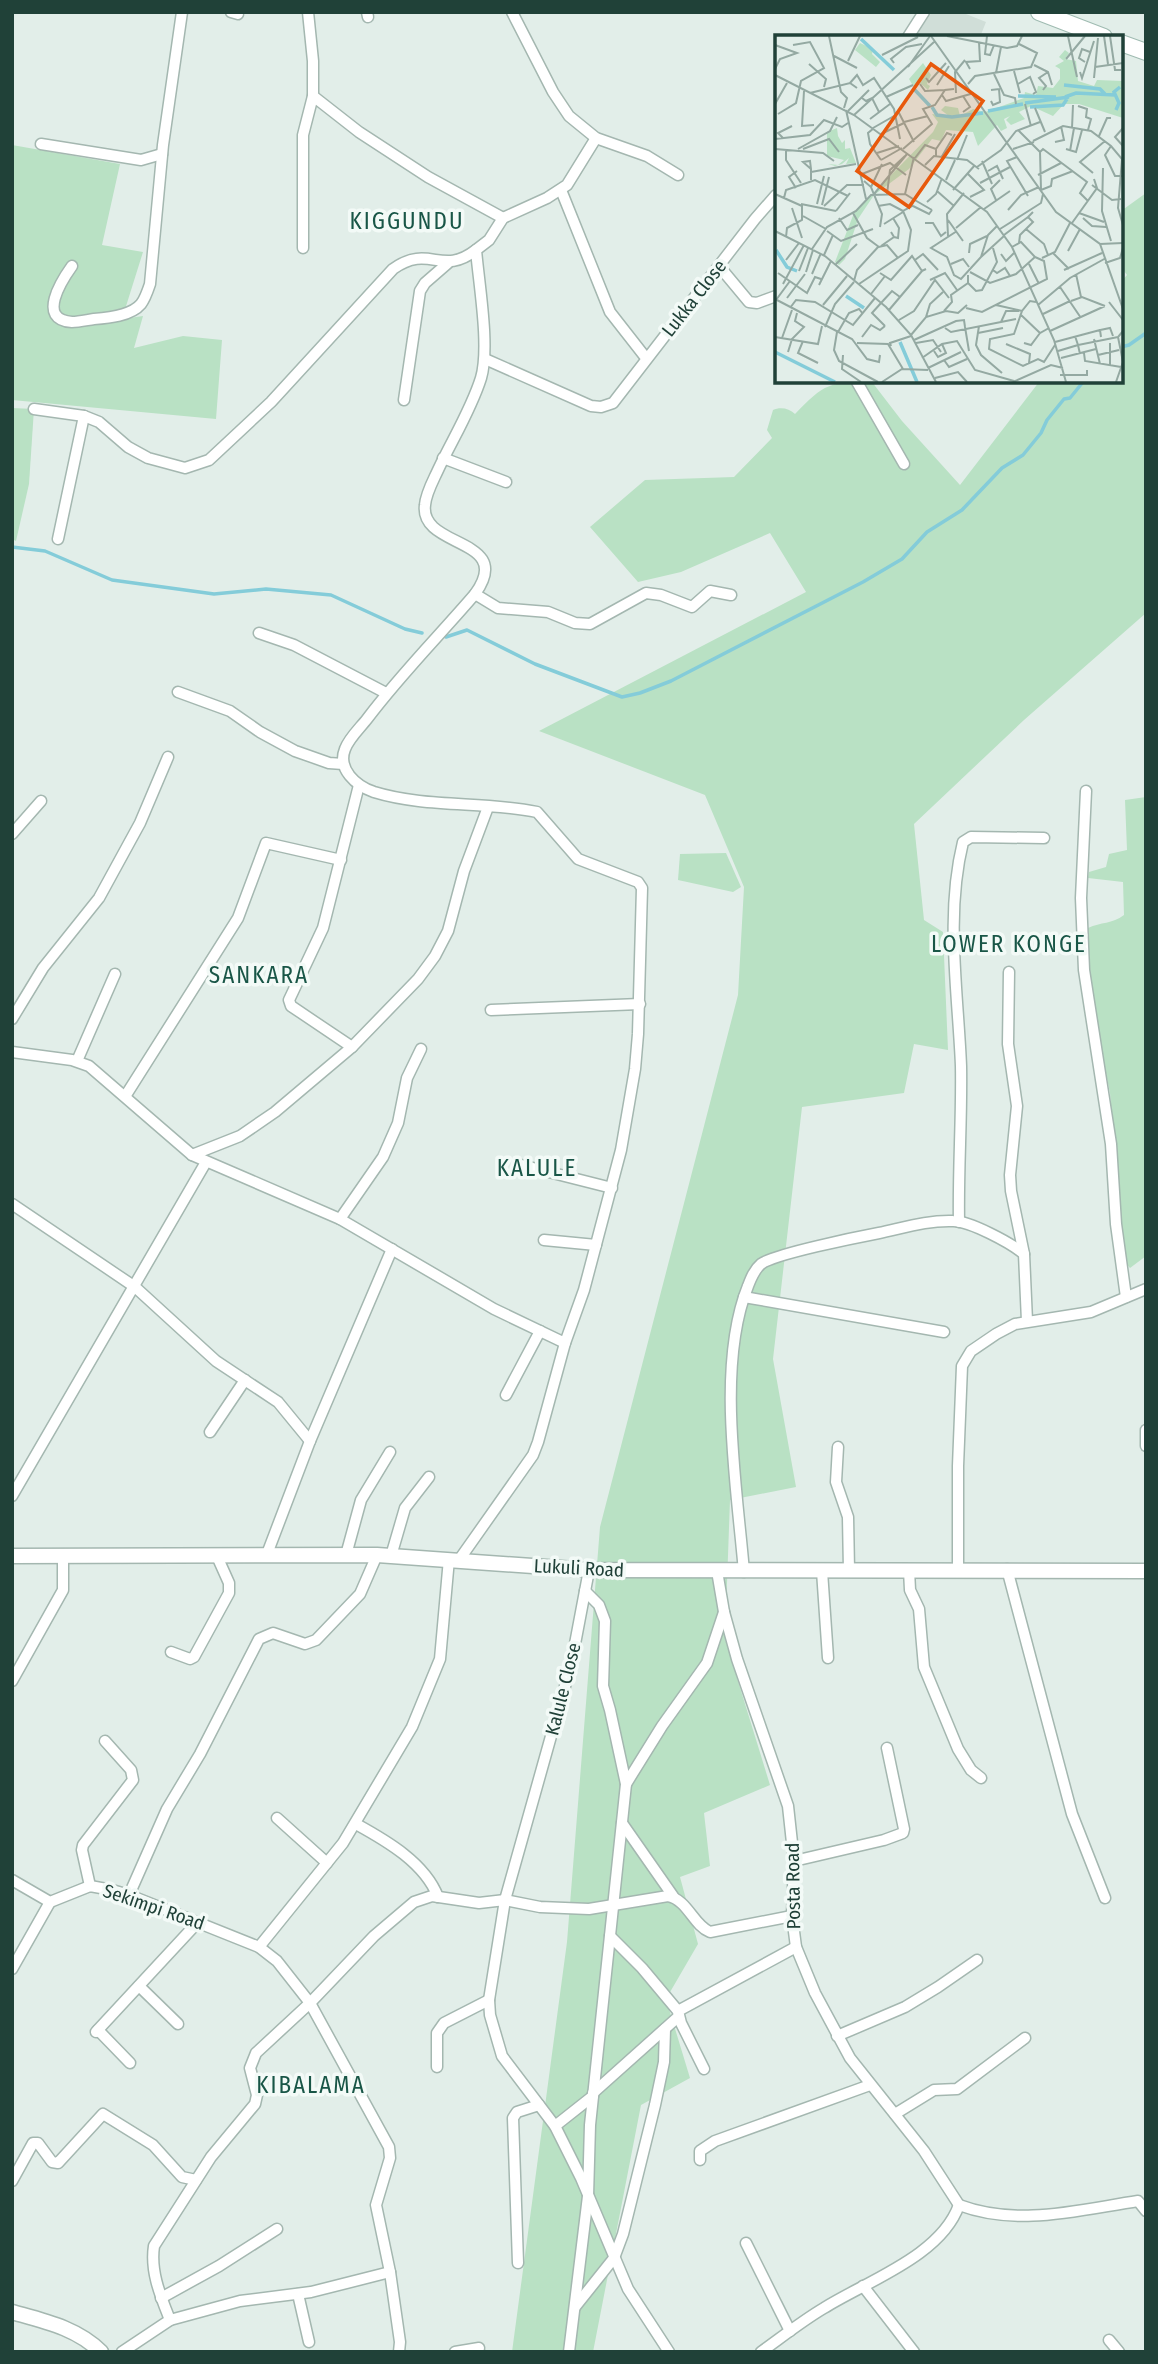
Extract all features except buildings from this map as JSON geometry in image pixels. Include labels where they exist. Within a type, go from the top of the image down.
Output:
[{"type":"main road","points":[[1039,12],[1099,35]]},
{"type":"main road","points":[[1123,44],[1146,52]]},
{"type":"street","points":[[72,266],[59,284],[54,298],[58,317],[70,322],[104,318],[124,314],[141,304],[150,284],[162,154],[182,12]]},
{"type":"street","points":[[303,248],[303,135],[313,96],[308,12]]},
{"type":"street","points":[[512,12],[569,116],[596,138],[647,156],[678,175]]},
{"type":"street","points":[[909,35],[924,12]]},
{"type":"street","points":[[313,96],[359,132],[428,177],[503,218]]},
{"type":"street","points":[[34,409],[84,416],[99,422],[128,447],[148,458],[185,468],[198,466],[209,460],[271,402],[385,275],[406,261],[419,257],[448,263],[462,260],[488,240],[503,218],[561,190],[572,179],[596,138]]},
{"type":"street","points":[[41,144],[141,160],[162,154]]},
{"type":"street","points":[[561,190],[610,312],[646,358]]},
{"type":"street","name":"Lukka Close","points":[[485,359],[591,406],[601,408],[613,402],[775,197]]},
{"type":"street","points":[[399,2352],[400,2342],[390,2272],[376,2206],[390,2158],[389,2147],[310,2003],[277,1961],[260,1947],[356,1824],[412,1727],[438,1664],[454,1560],[533,1455],[565,1343],[584,1290],[611,1188],[635,1069],[639,1004],[641,884],[578,859],[537,812],[431,802],[377,793],[359,785],[343,764],[345,749],[386,693],[475,594],[484,577],[482,559],[477,552],[434,529],[424,516],[427,494],[478,386],[485,359],[476,250]]},
{"type":"street","points":[[404,400],[420,291],[425,283],[448,263]]},
{"type":"street","points":[[719,266],[749,302],[757,303],[775,296]]},
{"type":"street","points":[[859,383],[904,464]]},
{"type":"street","points":[[58,539],[84,416]]},
{"type":"street","points":[[443,458],[506,482]]},
{"type":"street","points":[[475,594],[498,608],[548,612],[575,623],[590,624],[646,593],[692,607],[710,590],[731,596]]},
{"type":"street","points":[[260,633],[294,645],[386,693]]},
{"type":"street","points":[[178,692],[229,711],[295,751],[330,763],[343,764]]},
{"type":"street","points":[[12,1019],[43,968],[99,898],[140,823],[169,757]]},
{"type":"street","points":[[352,1047],[291,1006],[289,1000],[323,928],[359,785]]},
{"type":"street","points":[[1086,791],[1081,898],[1083,970],[1111,1144],[1117,1238],[1126,1297]]},
{"type":"street","points":[[12,834],[41,801]]},
{"type":"street","points":[[192,1155],[246,1132],[275,1112],[352,1047],[418,979],[438,952],[448,932],[464,871],[488,807]]},
{"type":"street","points":[[959,1222],[961,1072],[954,939],[955,888],[963,842],[971,837],[1044,838]]},
{"type":"street","points":[[126,1095],[238,918],[266,843],[341,860]]},
{"type":"street","points":[[1010,972],[1008,1044],[1017,1106],[1010,1175],[1024,1254],[1027,1321]]},
{"type":"street","points":[[77,1061],[115,974]]},
{"type":"street","points":[[491,1010],[639,1004]]},
{"type":"street","points":[[341,1219],[383,1157],[398,1123],[407,1078],[421,1049]]},
{"type":"street","points":[[12,1052],[77,1061],[89,1066],[126,1095],[192,1155],[341,1219],[494,1309],[565,1343]]},
{"type":"street","points":[[12,1496],[206,1162]]},
{"type":"street","points":[[521,1165],[611,1188]]},
{"type":"street","points":[[12,1204],[135,1287],[212,1358],[283,1407],[310,1441]]},
{"type":"street","points":[[744,1572],[731,1394],[732,1350],[744,1297],[755,1270],[766,1261],[917,1225],[959,1222],[1007,1242],[1024,1254]]},
{"type":"street","points":[[544,1240],[596,1244]]},
{"type":"street","points":[[267,1554],[310,1441],[392,1249]]},
{"type":"street","points":[[958,1569],[958,1466],[962,1366],[966,1357],[996,1334],[1027,1321],[1091,1312],[1146,1289]]},
{"type":"street","points":[[744,1297],[944,1332]]},
{"type":"street","points":[[506,1395],[540,1331]]},
{"type":"street","points":[[210,1432],[245,1380]]},
{"type":"street","points":[[1146,1430],[1146,1446]]},
{"type":"street","points":[[838,1447],[836,1482],[848,1517],[849,1570]]},
{"type":"street","points":[[346,1555],[361,1500],[390,1452]]},
{"type":"street","points":[[129,1895],[167,1809],[200,1754],[259,1639],[273,1633],[305,1644],[316,1640],[360,1594],[384,1555],[405,1508],[429,1477]]},
{"type":"street","points":[[171,1652],[190,1659],[194,1657],[229,1593],[229,1583],[216,1554]]},
{"type":"street","points":[[12,1681],[63,1590],[63,1555]]},
{"type":"street","name":"Lukuli Road","points":[[12,1556],[384,1555],[590,1570],[744,1572],[1007,1569],[1146,1573]]},
{"type":"street","points":[[1007,1569],[1072,1814],[1105,1898]]},
{"type":"street","name":"Kalule Close","points":[[489,2000],[505,1900],[571,1665],[590,1570]]},
{"type":"street","points":[[909,1570],[910,1590],[919,1609],[924,1667],[958,1749],[971,1770],[981,1778]]},
{"type":"street","name":"Posta Road","points":[[717,1571],[724,1612],[737,1659],[788,1806],[794,1861],[792,1916],[796,1947],[837,2036],[870,2085],[924,2151],[959,2205]]},
{"type":"street","points":[[822,1571],[828,1658]]},
{"type":"street","points":[[569,2352],[588,2196],[593,2094],[626,1784],[603,1686],[605,1621],[599,1605],[585,1591]]},
{"type":"street","points":[[626,1784],[707,1662],[724,1612]]},
{"type":"street","points":[[90,1886],[83,1845],[133,1780],[131,1770],[105,1741]]},
{"type":"street","points":[[794,1861],[903,1833],[887,1748]]},
{"type":"street","points":[[277,1818],[327,1863]]},
{"type":"street","points":[[622,1823],[673,1896],[691,1912],[704,1930],[710,1932],[792,1916]]},
{"type":"street","points":[[356,1824],[384,1840],[409,1860],[433,1883],[438,1897]]},
{"type":"street","points":[[12,1881],[50,1902],[12,1969]]},
{"type":"street","name":"Sekimpi Road","points":[[50,1902],[90,1886],[112,1890],[260,1947]]},
{"type":"street","points":[[170,2320],[161,2298],[153,2263],[154,2246],[211,2157],[255,2104],[257,2095],[250,2068],[256,2053],[405,1908],[423,1898],[438,1897],[480,1903],[505,1900],[589,1909],[673,1896]]},
{"type":"street","points":[[130,2063],[97,2031],[198,1922]]},
{"type":"street","points":[[610,1936],[642,1968],[678,2014],[704,2068]]},
{"type":"street","points":[[555,2126],[665,2029],[678,2014],[796,1947]]},
{"type":"street","points":[[837,2036],[914,2001],[977,1960]]},
{"type":"street","points":[[139,1986],[178,2024]]},
{"type":"street","points":[[438,2067],[437,2033],[444,2022],[489,2000],[490,2015],[502,2056],[555,2126],[635,2300],[669,2352]]},
{"type":"street","points":[[574,2308],[614,2258],[623,2234],[664,2062],[665,2029]]},
{"type":"street","points":[[895,2114],[934,2090],[957,2089],[1025,2038]]},
{"type":"street","points":[[700,2160],[700,2151],[715,2141],[870,2085]]},
{"type":"street","points":[[518,2263],[514,2115],[539,2105]]},
{"type":"street","points":[[12,2181],[33,2143],[38,2143],[52,2162],[58,2162],[103,2114],[153,2146],[182,2177],[196,2180]]},
{"type":"street","points":[[761,2352],[822,2309],[891,2271],[933,2241],[948,2227],[959,2205],[1012,2217],[1142,2200],[1146,2211]]},
{"type":"street","points":[[161,2298],[219,2266],[277,2229]]},
{"type":"street","points":[[747,2243],[790,2331]]},
{"type":"street","points":[[122,2352],[170,2320],[240,2301],[298,2294],[390,2272]]},
{"type":"street","points":[[863,2286],[914,2352]]},
{"type":"street","points":[[298,2294],[309,2342]]},
{"type":"street","points":[[12,2312],[59,2325],[101,2352]]},
{"type":"street","points":[[1110,2340],[1119,2352]]},
{"type":"street","points":[[455,2352],[479,2348]]},
{"type":"shaded area","points":[[932,12],[961,12],[986,22],[981,35],[915,35]]},
{"type":"green space","points":[[12,145],[120,164],[102,245],[143,252],[122,319],[143,316],[134,348],[183,336],[222,340],[216,419],[12,400]]},
{"type":"green space","points":[[1146,193],[1146,613],[1024,720],[914,824],[924,920],[943,932],[948,1050],[914,1044],[904,1093],[802,1107],[773,1359],[796,1487],[730,1500],[725,1639],[770,1785],[704,1813],[710,1866],[680,1877],[698,1944],[666,1999],[690,2078],[641,2105],[593,2352],[512,2352],[567,1942],[600,1527],[738,995],[744,887],[705,795],[539,731],[806,592],[770,533],[681,572],[638,582],[590,527],[645,480],[734,477],[772,438],[767,430],[773,410],[790,410],[795,414],[821,390],[837,384],[873,383],[902,421],[960,485],[1038,383],[1123,383],[1123,280],[1127,275],[1123,270],[1123,210]]},
{"type":"green space","points":[[12,408],[34,409],[29,484],[16,541],[12,539]]},
{"type":"green space","points":[[1146,797],[1146,1256],[1130,1268],[1124,1261],[1110,1093],[1091,998],[1088,928],[1124,915],[1123,882],[1088,878],[1089,872],[1106,867],[1109,854],[1127,850],[1125,800]]},
{"type":"green space","points":[[726,853],[741,887],[733,892],[678,880],[680,854]]},
{"type":"waterway","points":[[1123,346],[1146,333]]},
{"type":"waterway","points":[[446,637],[467,630],[535,664],[622,697],[671,681],[863,582],[902,559],[927,532],[962,510],[1002,468],[1023,455],[1064,399],[1070,398],[1082,383]]},
{"type":"waterway","points":[[12,547],[45,551],[112,580],[214,594],[266,589],[331,595],[405,629],[422,633]]},
{"type":"district","name":"KIGGUNDU","points":[[407,221]]},
{"type":"district","name":"LOWER KONGE","points":[[1009,944]]},
{"type":"district","name":"SANKARA","points":[[259,975]]},
{"type":"district","name":"KALULE","points":[[537,1168]]},
{"type":"district","name":"KIBALAMA","points":[[311,2085]]}]
